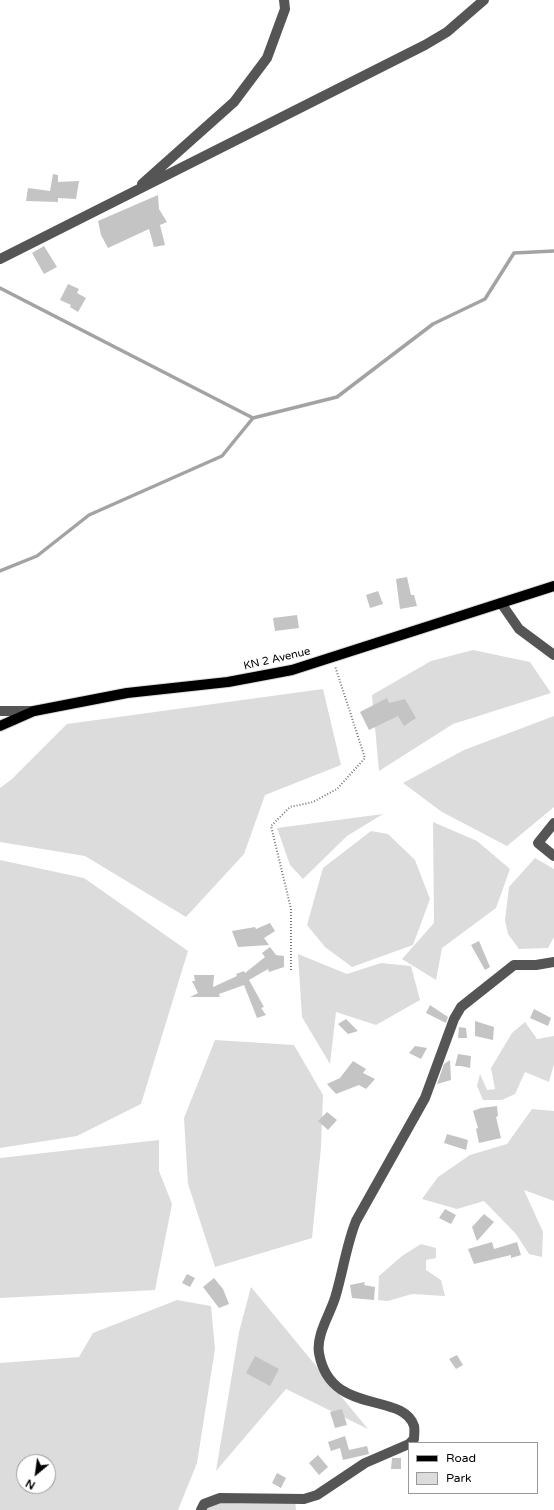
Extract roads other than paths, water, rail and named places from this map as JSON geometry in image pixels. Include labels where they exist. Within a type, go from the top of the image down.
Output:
[{"type":"main road","name":"KN 2 Avenue","points":[[0,726],[34,711],[128,693],[228,682],[292,670],[554,586]]},
{"type":"street","points":[[132,194],[234,102],[267,58],[285,9],[284,0]]},
{"type":"street","points":[[0,259],[132,194],[424,45],[447,32],[484,0]]},
{"type":"street","points":[[502,603],[519,629],[533,641],[554,655]]},
{"type":"street","points":[[0,711],[34,711]]},
{"type":"street","points":[[554,823],[538,843],[554,856]]},
{"type":"street","points":[[410,1442],[414,1439],[414,1426],[405,1414],[392,1407],[348,1395],[334,1386],[319,1353],[320,1340],[335,1298],[350,1237],[356,1221],[425,1098],[454,1019],[461,1007],[514,965],[536,965],[554,962]]},
{"type":"street","points":[[201,1510],[204,1504],[220,1498],[304,1499],[317,1495],[365,1464],[408,1443]]},
{"type":"waterway","points":[[0,288],[253,418],[337,397],[433,324],[485,299],[514,253],[554,251]]},
{"type":"waterway","points":[[0,571],[37,556],[89,515],[222,456],[253,418]]}]
